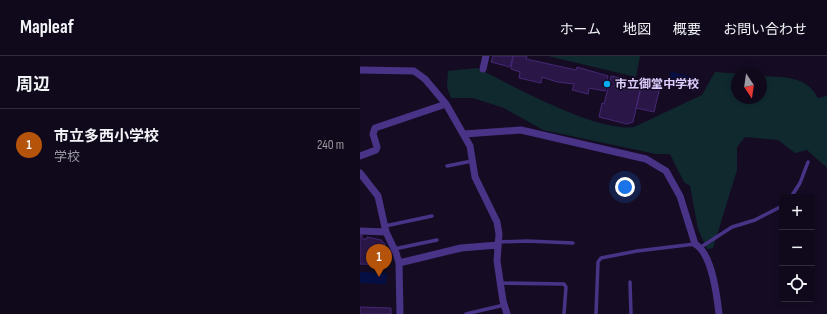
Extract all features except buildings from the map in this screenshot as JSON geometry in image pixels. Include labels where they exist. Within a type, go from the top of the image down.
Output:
[{"type":"street","points":[[483,69],[486,56]]},
{"type":"street","points":[[360,70],[414,71],[425,79],[446,104],[470,146],[475,177],[497,222],[497,261],[504,305],[507,314]]},
{"type":"street","points":[[360,74],[376,70]]},
{"type":"street","points":[[360,156],[376,150],[377,147],[373,134],[375,128],[446,104]]},
{"type":"street","points":[[464,134],[521,130],[646,159],[666,171],[680,196],[698,246],[707,259],[716,287],[719,314]]},
{"type":"street","points":[[360,172],[378,196],[385,229],[399,263],[400,314]]},
{"type":"street","points":[[360,231],[385,229]]},
{"type":"street","points":[[399,263],[461,248],[498,243]]},
{"type":"lane","points":[[447,166],[472,161]]},
{"type":"lane","points":[[793,194],[800,183],[808,162]]},
{"type":"lane","points":[[596,314],[598,262],[601,258],[637,251],[698,246],[732,227],[754,220],[779,208]]},
{"type":"lane","points":[[385,229],[432,216]]},
{"type":"lane","points":[[394,249],[438,240]]},
{"type":"lane","points":[[498,243],[527,241],[573,243]]},
{"type":"lane","points":[[630,282],[631,314]]},
{"type":"lane","points":[[500,283],[564,284],[566,287],[564,314]]},
{"type":"lane","points":[[466,314],[504,305]]},
{"type":"green space","points":[[548,56],[640,56],[636,77]]},
{"type":"green space","points":[[477,68],[555,106],[598,122],[618,127],[634,127],[702,95],[715,72],[731,73],[731,104],[767,104],[767,76],[794,79],[807,85],[818,98],[827,96],[827,168],[807,150],[795,153],[778,140],[745,137],[737,147],[737,170],[713,248],[707,249],[698,229],[690,186],[684,182],[670,154],[656,154],[543,130],[504,108],[473,98],[451,98],[447,87],[448,71]]},
{"type":"shaded area","points":[[671,72],[697,78],[695,89],[669,83]]},
{"type":"shaded area","points":[[360,272],[387,273],[386,284],[360,283]]},
{"type":"place","name":"市立御堂中学校","points":[[607,84]]},
{"type":"place","name":"市立多西小学校","points":[[379,277]]}]
